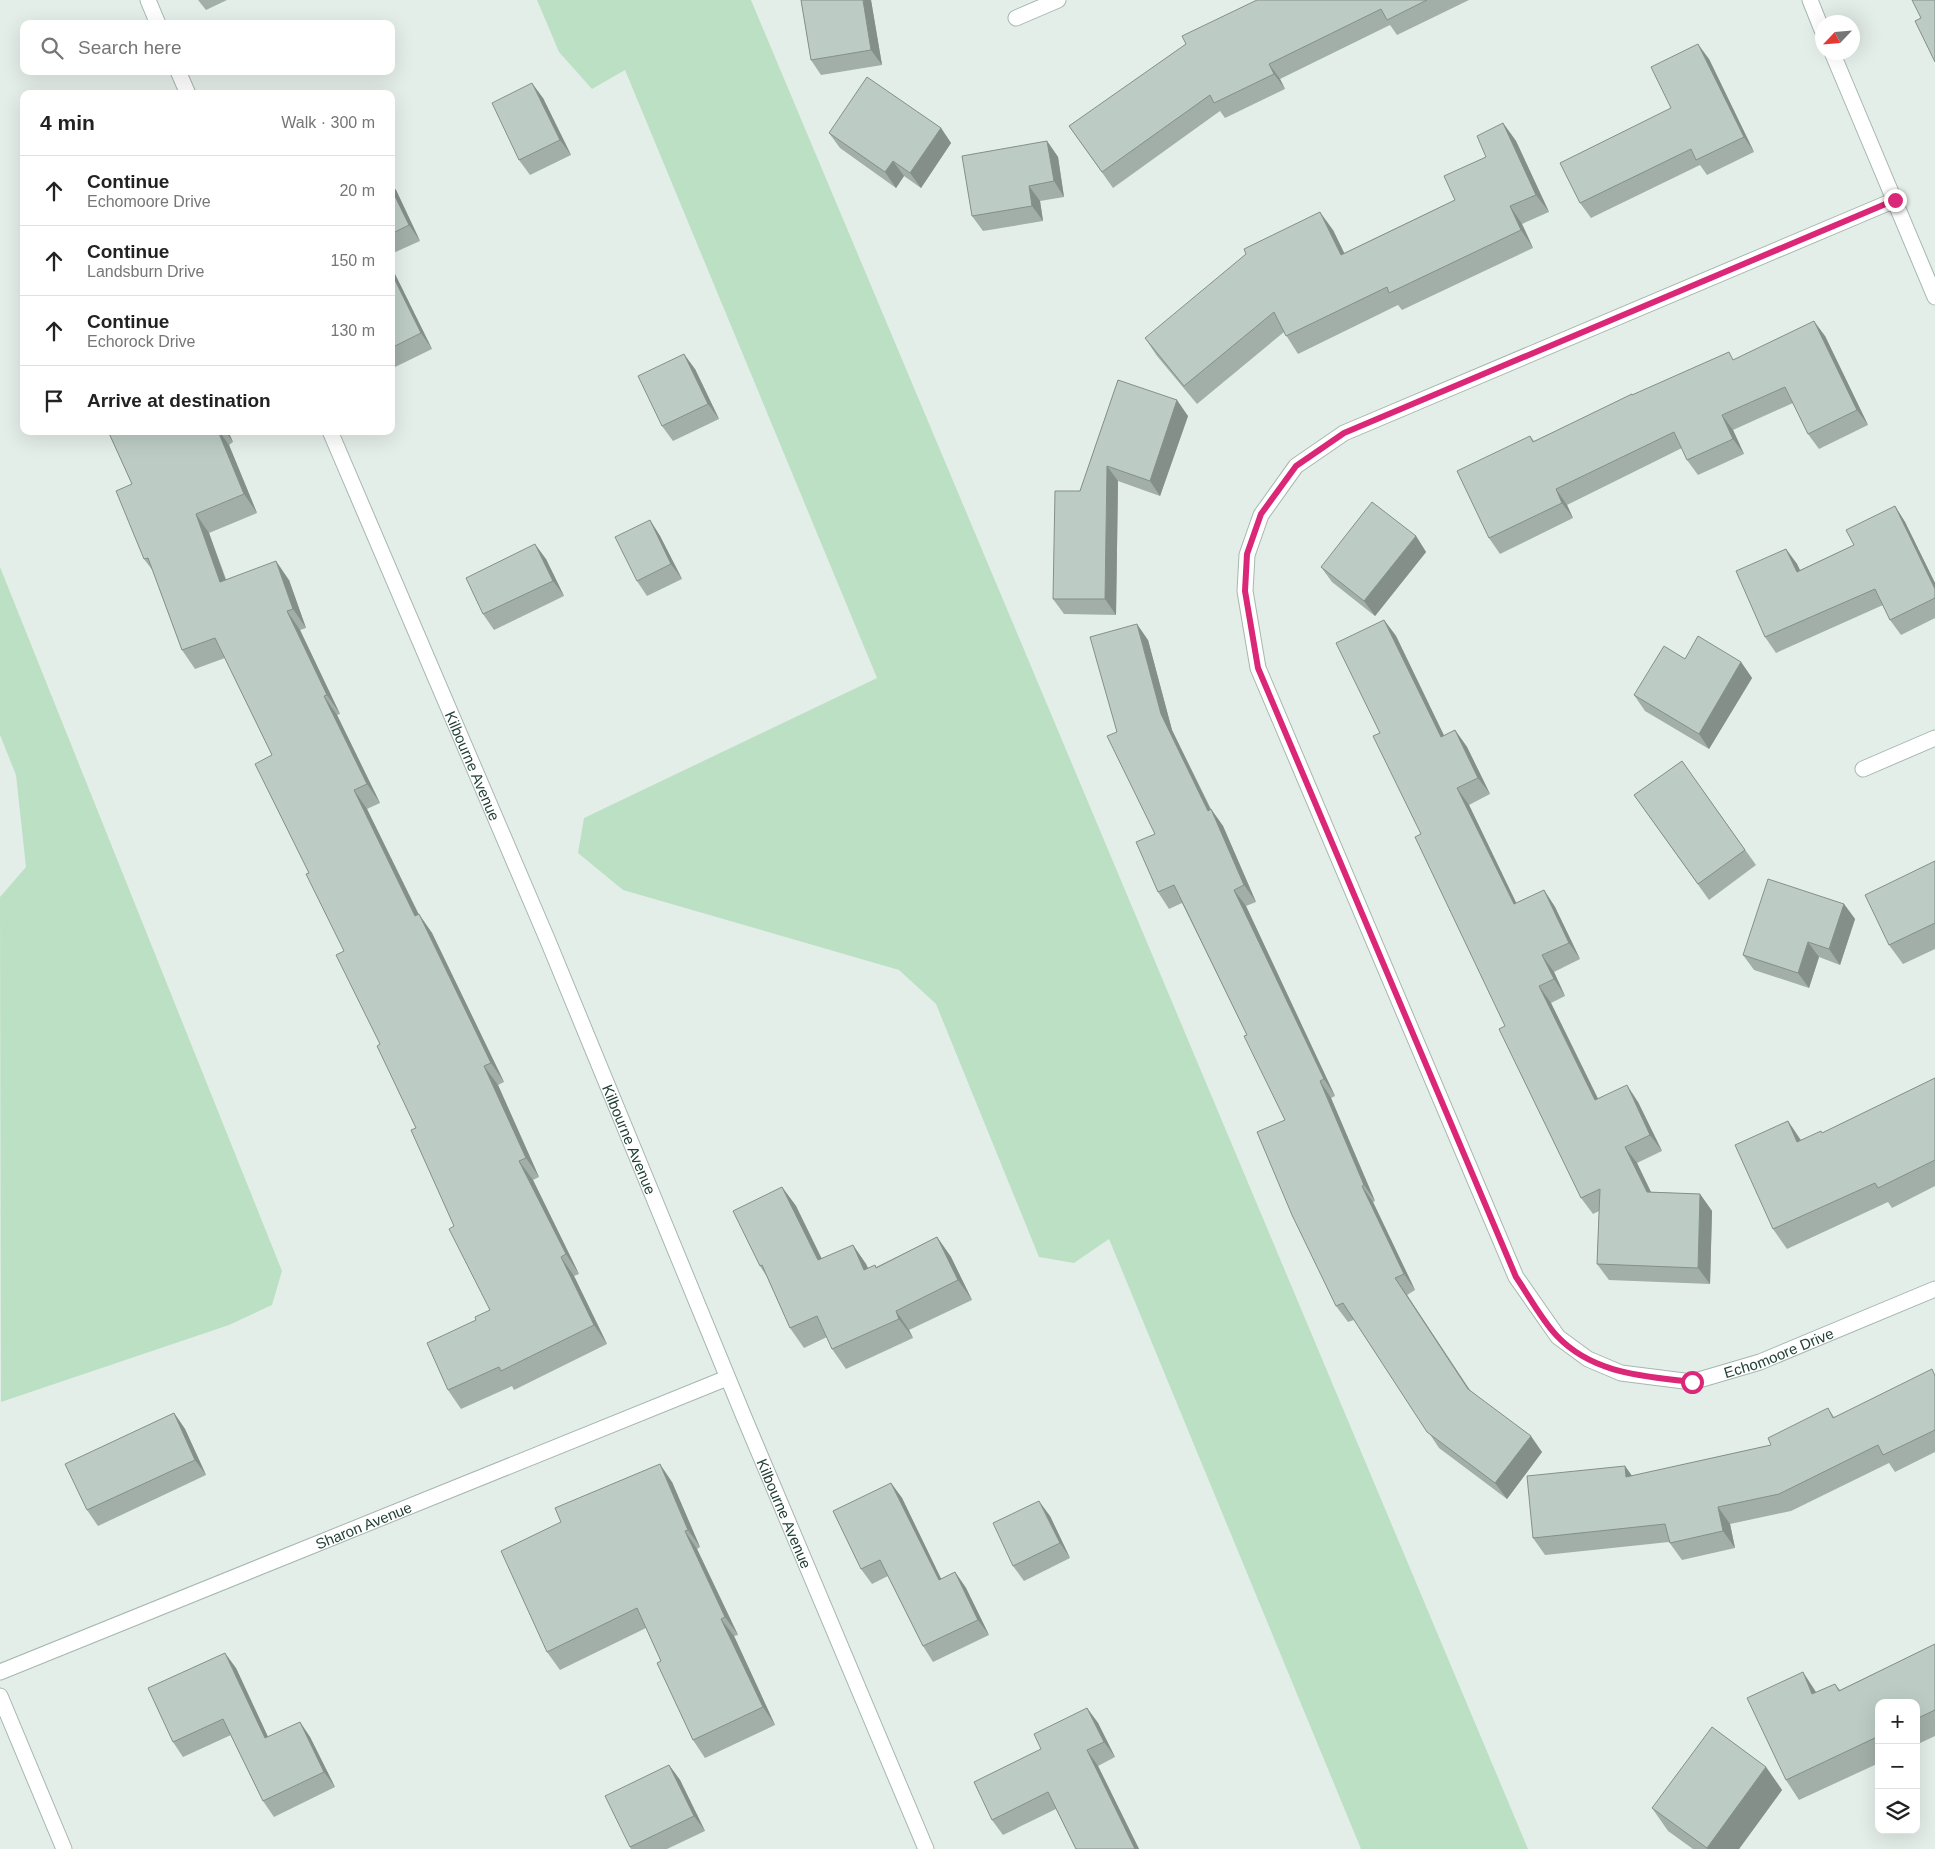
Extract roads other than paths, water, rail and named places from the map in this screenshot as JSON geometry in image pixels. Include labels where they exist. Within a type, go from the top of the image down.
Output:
[{"type":"street","points":[[148,0],[156,20]]},
{"type":"street","points":[[1016,18],[1058,0]]},
{"type":"street","points":[[1810,0],[1816,15]]},
{"type":"street","points":[[1835,60],[1935,297]]},
{"type":"street","points":[[180,75],[186,90]]},
{"type":"street","name":"Echomoore Drive","points":[[1895,200],[1344,433],[1296,466],[1261,514],[1247,554],[1245,591],[1258,668],[1516,1277],[1558,1337],[1588,1359],[1621,1374],[1692,1382],[1760,1362],[1935,1289]]},
{"type":"street","name":"Kilbourne Avenue","points":[[332,435],[548,941],[727,1378],[926,1849]]},
{"type":"street","points":[[1863,769],[1935,738]]},
{"type":"street","name":"Sharon Avenue","points":[[0,1672],[727,1378]]},
{"type":"street","points":[[0,1696],[64,1849]]}]
